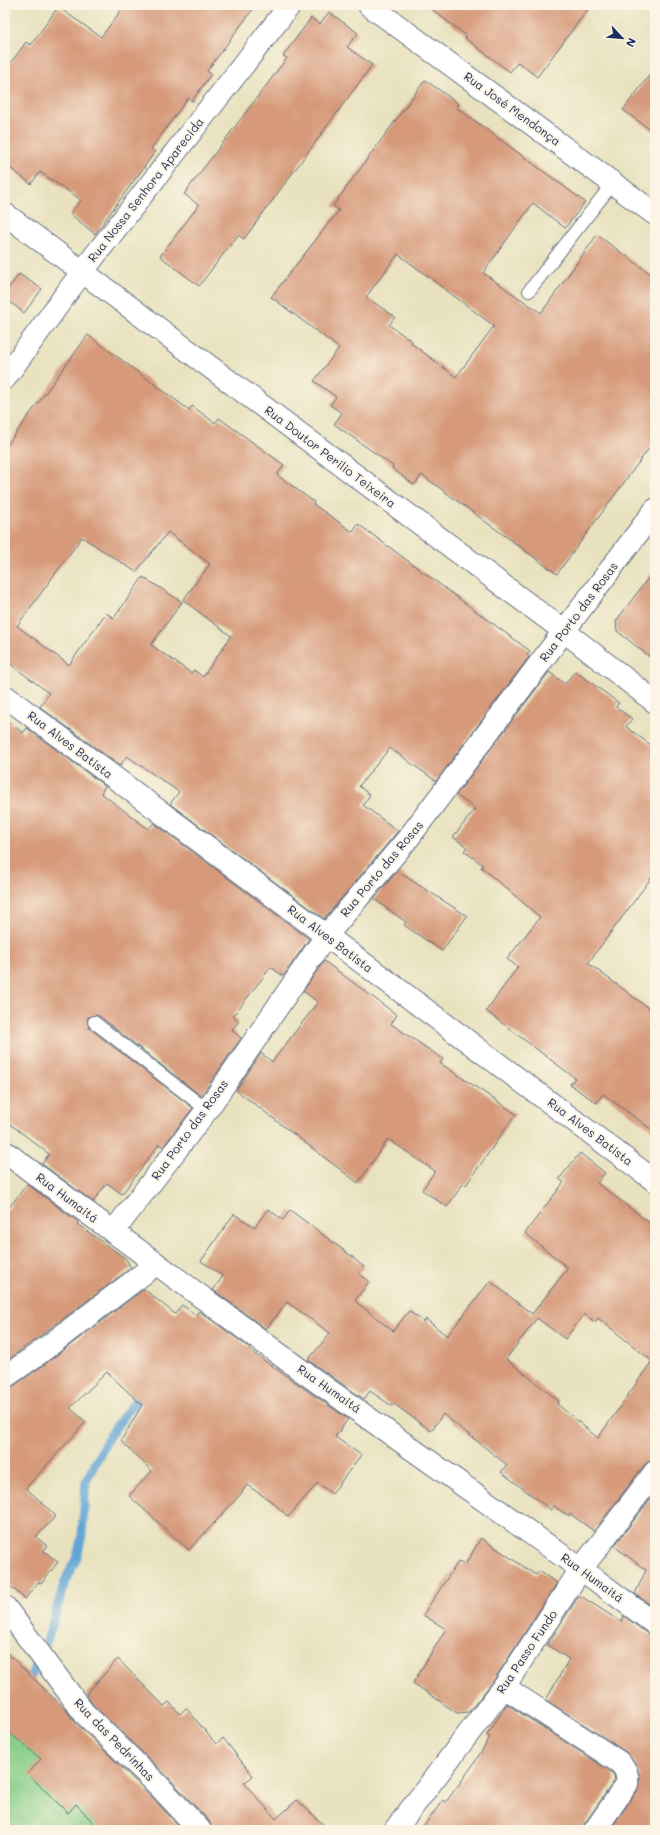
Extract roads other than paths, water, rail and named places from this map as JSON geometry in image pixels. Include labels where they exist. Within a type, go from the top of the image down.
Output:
[{"type":"street","name":"Rua Nossa Senhora Aparecida","points":[[5,378],[82,272],[290,5]]},
{"type":"street","name":"Rua José Mendonça","points":[[369,5],[655,214]]},
{"type":"street","name":"Rua Doutor Perilio Teixeira","points":[[5,214],[564,631],[655,702]]},
{"type":"street","name":"Rua Porto das Rosas","points":[[113,1232],[207,1110],[326,936],[410,836],[655,510]]},
{"type":"street","name":"Rua Alves Batista","points":[[5,696],[655,1181]]},
{"type":"street","name":"Rua Humaitá","points":[[5,1152],[156,1264],[581,1569],[655,1624]]},
{"type":"street","points":[[5,1377],[38,1354],[156,1264]]},
{"type":"street","name":"Rua Passo Fundo","points":[[395,1830],[504,1687],[581,1569],[655,1472]]},
{"type":"street","name":"Rua das Pedrinhas","points":[[5,1607],[84,1713],[200,1830]]},
{"type":"street","points":[[504,1687],[626,1768],[628,1776],[627,1784],[595,1830]]},
{"type":"lane","points":[[529,291],[613,182]]},
{"type":"lane","points":[[94,1022],[207,1110]]},
{"type":"waterway","points":[[26,1687],[48,1638],[65,1581],[77,1557],[82,1535],[86,1481],[109,1436],[143,1391]]}]
